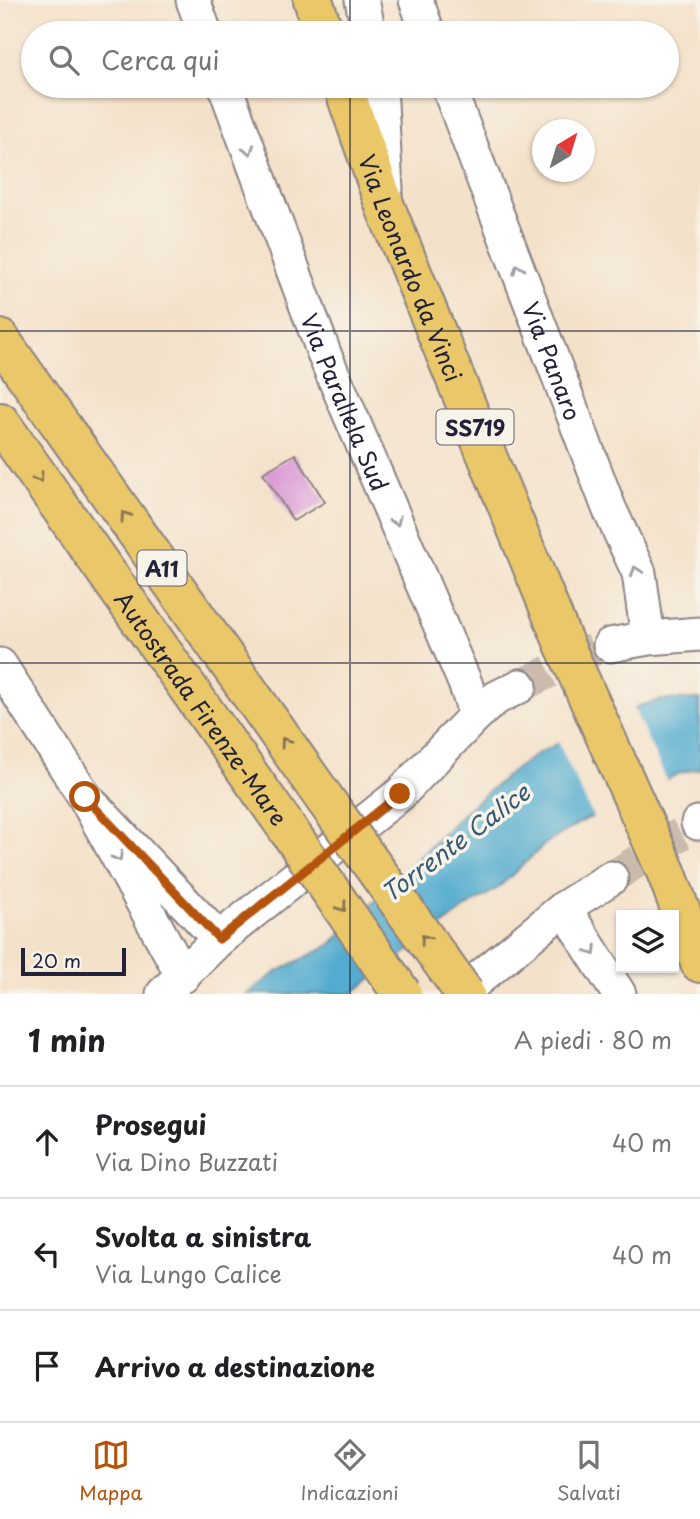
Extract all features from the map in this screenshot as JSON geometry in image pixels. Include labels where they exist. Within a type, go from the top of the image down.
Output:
[{"type":"main road","points":[[313,0],[320,21]]},
{"type":"main road","name":"Via Leonardo da Vinci","points":[[347,98],[386,209],[564,644],[668,876]]},
{"type":"main road","name":"Autostrada Firenze-Mare","points":[[0,339],[462,994]]},
{"type":"main road","name":"Autostrada Firenze-Mare","points":[[0,422],[402,994]]},
{"type":"main road","name":"SS719","points":[[668,876],[700,931]]},
{"type":"main road","name":"SS719","points":[[668,876],[700,963]]},
{"type":"street","points":[[193,0],[201,21]]},
{"type":"street","points":[[362,0],[366,21]]},
{"type":"street","points":[[416,0],[424,21]]},
{"type":"street","name":"Via Parallela Sud","points":[[229,98],[326,356],[465,682],[476,715]]},
{"type":"street","points":[[381,98],[386,209]]},
{"type":"street","name":"Via Panaro","points":[[453,98],[609,508],[639,573],[648,638]]},
{"type":"street","points":[[610,645],[648,638],[700,634]]},
{"type":"street","points":[[0,665],[85,797],[173,985],[219,939],[400,794],[495,698],[520,686]]},
{"type":"street","points":[[85,797],[219,939]]},
{"type":"street","points":[[462,994],[564,908],[611,878]]},
{"type":"street","points":[[564,908],[619,994]]},
{"type":"water","name":"Torrente Calice","points":[[700,699],[700,768],[680,773],[581,822],[545,844],[498,888],[467,907],[351,994],[247,994],[278,971],[330,945],[466,811],[510,773],[540,752],[639,706],[661,700]]},
{"type":"pier","points":[[632,705],[668,783],[594,819],[557,740]]},
{"type":"building","points":[[295,454],[325,502],[293,521],[263,473]]},
{"type":"tunnel","points":[[520,686],[599,647],[610,645]]},
{"type":"tunnel","points":[[611,878],[698,823]]},
{"type":"route","points":[[85,797],[219,939],[400,794]]}]
